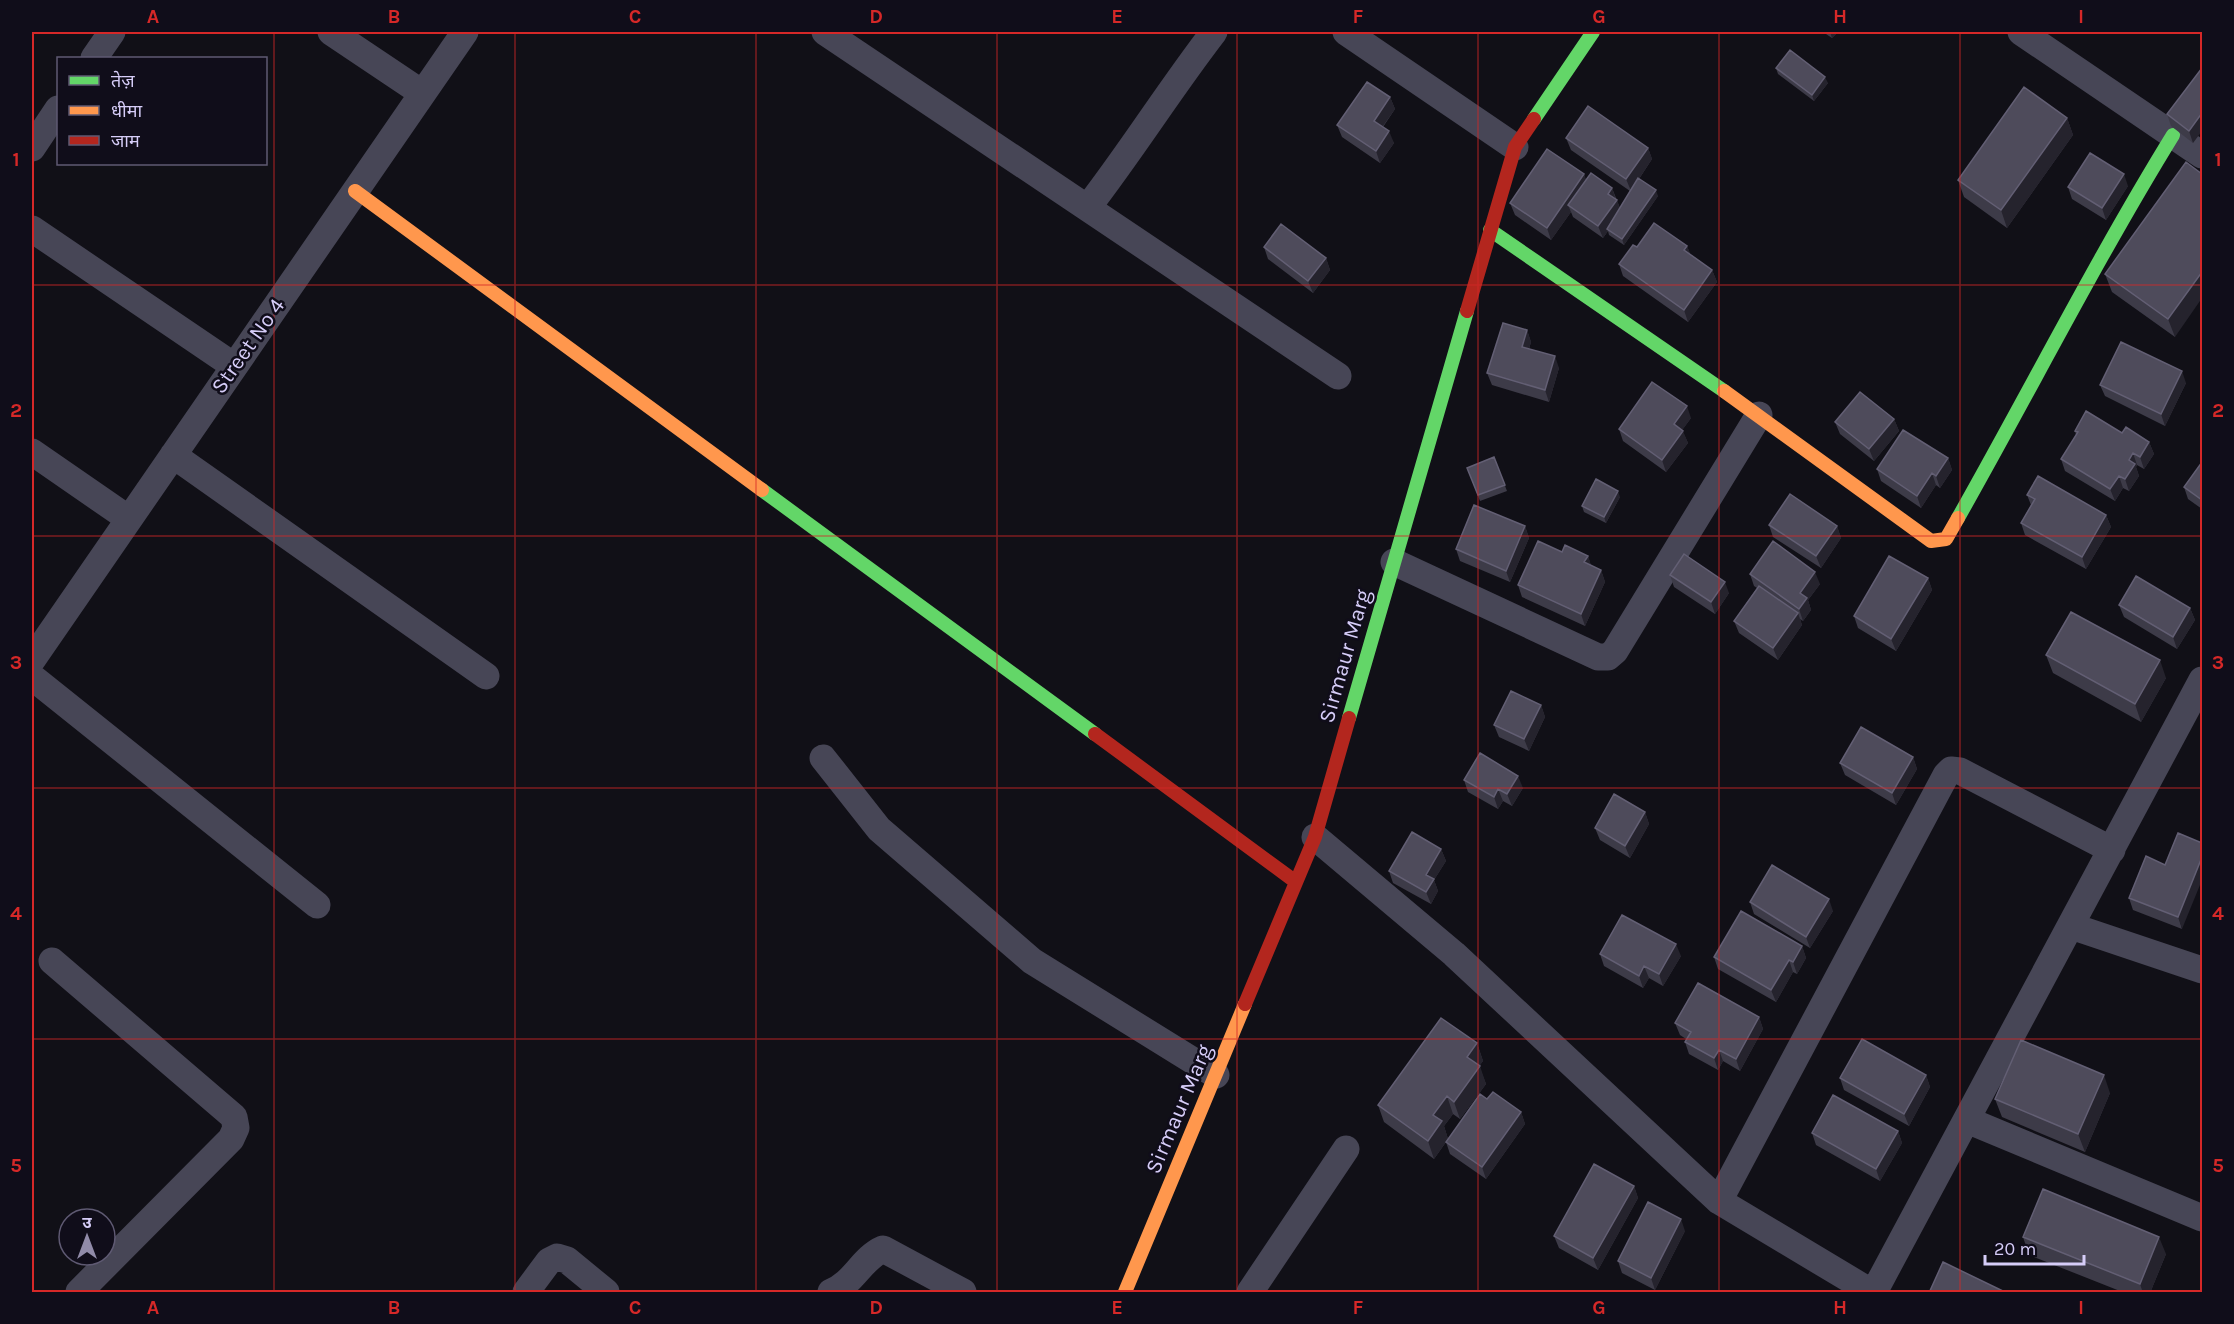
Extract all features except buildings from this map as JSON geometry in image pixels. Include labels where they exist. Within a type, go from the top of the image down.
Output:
[{"type":"street","points":[[94,57],[112,32]]},
{"type":"street","points":[[331,32],[422,93]]},
{"type":"street","name":"Street No 4","points":[[32,660],[465,32]]},
{"type":"street","points":[[1088,207],[1125,159],[1168,91],[1214,32]]},
{"type":"street","points":[[1346,32],[1515,147]]},
{"type":"street","name":"Sirmaur Marg","points":[[1125,1293],[1315,837],[1515,147],[1593,32]]},
{"type":"street","points":[[2021,32],[2202,155]]},
{"type":"street","points":[[839,35],[1338,376]]},
{"type":"street","points":[[32,148],[57,110]]},
{"type":"street","points":[[1490,230],[1759,415],[1931,541],[1946,539],[2043,368],[2124,214],[2173,135]]},
{"type":"street","points":[[355,191],[1296,882]]},
{"type":"street","points":[[32,229],[234,366]]},
{"type":"street","points":[[1394,562],[1598,657],[1608,657],[1615,651],[1759,415]]},
{"type":"street","points":[[32,452],[129,519]]},
{"type":"street","points":[[173,455],[486,676]]},
{"type":"street","points":[[32,677],[317,904]]},
{"type":"street","points":[[1315,837],[1454,954],[1719,1201],[1872,1293],[2202,680]]},
{"type":"street","points":[[823,758],[879,829],[1032,961],[1216,1075]]},
{"type":"street","points":[[1719,1201],[1946,775],[1951,770],[1960,771],[2112,850]]},
{"type":"street","points":[[2071,926],[2202,970]]},
{"type":"street","points":[[52,961],[234,1118],[236,1128],[231,1139],[79,1293]]},
{"type":"street","points":[[1967,1120],[2202,1218]]},
{"type":"street","points":[[1250,1293],[1346,1149]]},
{"type":"street","points":[[831,1293],[854,1278],[874,1252],[883,1249],[963,1293]]},
{"type":"street","points":[[525,1293],[549,1261],[557,1257],[567,1260],[606,1293]]},
{"type":"traffic: fast","points":[[1534,119],[1593,32]]},
{"type":"traffic: fast","points":[[1958,518],[2090,278],[2173,135]]},
{"type":"traffic: fast","points":[[1490,230],[1724,391]]},
{"type":"traffic: fast","points":[[1349,718],[1467,311]]},
{"type":"traffic: fast","points":[[762,490],[1095,734]]},
{"type":"traffic: slow","points":[[355,191],[762,490]]},
{"type":"traffic: slow","points":[[1724,391],[1931,541],[1946,539],[1958,518]]},
{"type":"traffic: slow","points":[[1125,1292],[1245,1004]]},
{"type":"traffic: jam","points":[[1467,311],[1515,147],[1534,119]]},
{"type":"traffic: jam","points":[[1245,1004],[1315,837],[1349,718]]},
{"type":"traffic: jam","points":[[1095,734],[1296,882]]}]
